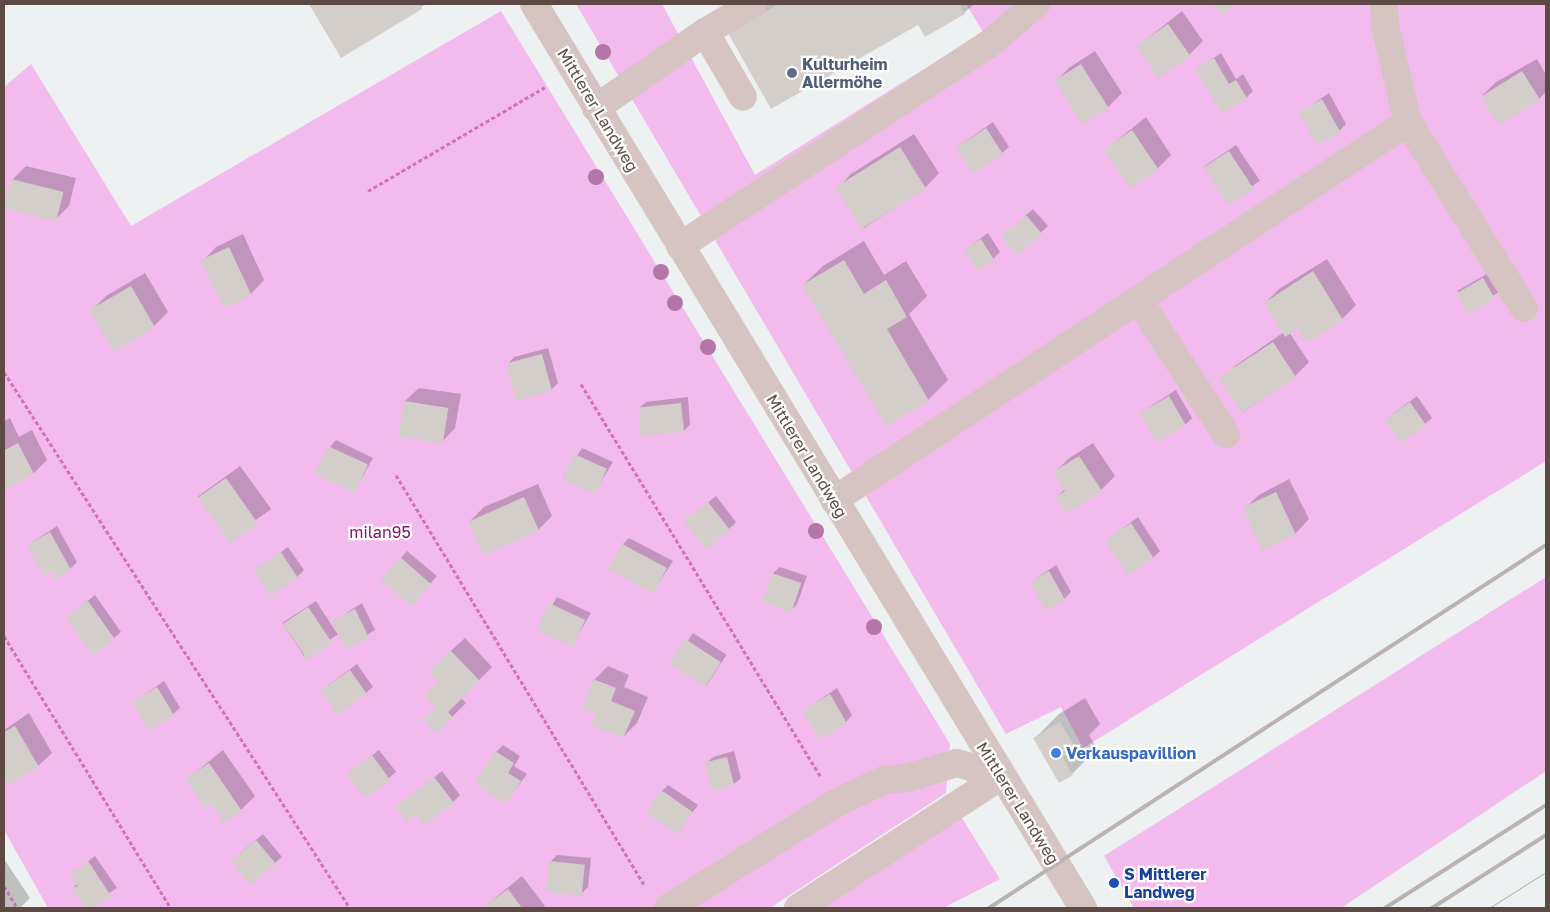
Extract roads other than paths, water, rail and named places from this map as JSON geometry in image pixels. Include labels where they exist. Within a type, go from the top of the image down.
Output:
[{"type":"street","name":"Mittlerer Landweg","points":[[534,4],[1001,776],[1083,908]]},
{"type":"street","points":[[596,108],[705,32],[753,4]]},
{"type":"street","points":[[680,246],[989,44],[1036,4]]},
{"type":"street","points":[[1384,4],[1385,26],[1408,122],[1524,308]]},
{"type":"street","points":[[705,32],[743,97]]},
{"type":"street","points":[[834,500],[1140,301],[1408,122]]},
{"type":"street","points":[[1140,301],[1226,434]]},
{"type":"street","points":[[668,908],[836,804],[884,780],[906,778],[957,763],[1001,776]]},
{"type":"street","points":[[798,908],[1001,776]]},
{"type":"tram line","points":[[1489,908],[1546,872]]},
{"type":"railway","points":[[989,908],[1546,545]]},
{"type":"railway","points":[[1385,908],[1546,805]]},
{"type":"railway","points":[[1432,908],[1546,835]]},
{"type":"place","name":"Kulturheim Allermöhe","points":[[792,73]]},
{"type":"place","name":"Verkauspavillion","points":[[1056,753]]},
{"type":"place","name":"S Mittlerer Landweg","points":[[1114,883]]},
{"type":"park label","name":"milan95","points":[[380,532]]}]
